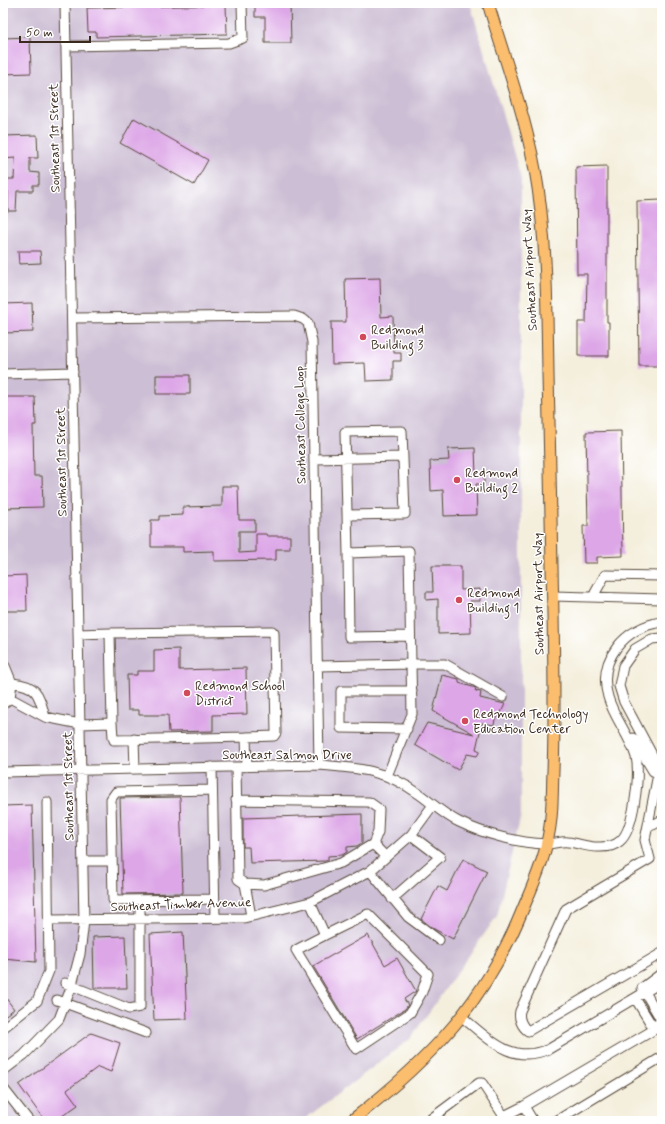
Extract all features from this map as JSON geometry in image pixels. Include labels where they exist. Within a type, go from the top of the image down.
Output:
[{"type":"main road","points":[[481,3],[492,18]]},
{"type":"main road","name":"Southeast Airport Way","points":[[350,1121],[391,1089],[423,1060],[462,1018],[486,983],[505,949],[529,895],[547,844],[552,812],[554,750],[553,596],[546,284],[541,214],[538,185],[524,126],[511,76],[488,3]]},
{"type":"street","name":"Southeast 1st Street","points":[[3,1071],[24,1055],[59,1019],[71,988],[80,954],[84,921],[65,3]]},
{"type":"street","points":[[66,46],[229,43],[243,38],[242,3]]},
{"type":"street","name":"Southeast College Loop","points":[[72,318],[294,316],[303,319],[308,323],[312,342],[315,459],[319,765]]},
{"type":"street","points":[[3,374],[73,372]]},
{"type":"street","points":[[347,515],[405,514],[402,431],[345,432],[349,637],[410,636]]},
{"type":"street","points":[[315,459],[403,457]]},
{"type":"street","points":[[348,552],[409,551],[412,714],[387,776]]},
{"type":"street","points":[[595,597],[595,593],[605,575],[662,576]]},
{"type":"street","points":[[553,596],[662,599]]},
{"type":"street","points":[[658,774],[653,771],[614,706],[610,704],[606,680],[608,665],[614,650],[624,637],[638,628],[662,622]]},
{"type":"street","points":[[78,634],[110,633],[272,630],[274,633],[276,733],[274,736],[114,740],[112,723],[110,633]]},
{"type":"street","points":[[662,638],[652,639],[634,649],[623,666],[619,686],[624,702],[655,760],[658,774],[645,840],[650,859],[566,909],[520,1011],[520,1020],[525,1029],[528,1031],[662,953]]},
{"type":"street","points":[[318,666],[445,664],[503,697]]},
{"type":"street","points":[[5,666],[12,683],[6,701],[45,717],[80,724],[112,723]]},
{"type":"street","points":[[12,683],[24,684],[38,694],[45,717]]},
{"type":"street","points":[[407,729],[341,728],[341,691],[412,691]]},
{"type":"street","name":"Southeast Salmon Drive","points":[[3,772],[319,765],[363,768],[387,776],[413,790],[433,806],[459,822],[487,832],[521,841],[547,844],[566,842],[607,847],[620,842],[626,834],[630,821],[638,767],[633,750],[610,704]]},
{"type":"street","points":[[246,737],[247,767]]},
{"type":"street","points":[[134,739],[135,769]]},
{"type":"street","points":[[212,767],[215,918]]},
{"type":"street","points":[[236,767],[236,800],[238,879],[245,884],[264,886],[341,863],[373,844],[378,832],[378,809],[369,802],[236,800]]},
{"type":"street","points":[[212,790],[116,792],[111,798],[112,860],[113,900],[214,899]]},
{"type":"street","points":[[3,1028],[37,1001],[49,971],[47,802]]},
{"type":"street","name":"Southeast Timber Avenue","points":[[49,920],[84,921],[250,916],[310,902],[370,871],[411,835],[433,806]]},
{"type":"street","points":[[648,824],[653,825],[662,820]]},
{"type":"street","points":[[392,899],[440,857],[411,835]]},
{"type":"street","points":[[373,844],[386,856]]},
{"type":"street","points":[[83,861],[112,860]]},
{"type":"street","points":[[370,871],[408,917],[439,940]]},
{"type":"street","points":[[245,884],[250,916]]},
{"type":"street","points":[[310,902],[325,935]]},
{"type":"street","points":[[65,983],[128,1009],[140,1007],[140,911]]},
{"type":"street","points":[[368,914],[428,974],[422,992],[410,1013],[356,1049],[296,950],[325,935],[368,914]]},
{"type":"street","points":[[661,1028],[651,1024],[640,995],[642,988],[662,973]]},
{"type":"street","points":[[462,1018],[499,1047],[510,1052],[530,1054],[549,1049],[662,982]]},
{"type":"street","points":[[57,1000],[146,1033]]},
{"type":"street","points":[[428,1121],[478,1083],[482,1083],[490,1093],[505,1119],[524,1106],[661,1028]]},
{"type":"street","points":[[556,1121],[662,1057]]},
{"type":"street","points":[[3,1088],[29,1121]]},
{"type":"street","points":[[524,1106],[533,1121]]},
{"type":"shaded area","points":[[3,3],[470,3],[521,178],[521,814],[497,916],[410,1039],[302,1121],[3,1121]]},
{"type":"building","points":[[255,3],[290,3],[291,43],[265,43],[265,17],[255,17]]},
{"type":"building","points":[[226,5],[227,34],[96,37],[96,32],[88,32],[87,8]]},
{"type":"building","points":[[30,37],[31,73],[3,74],[3,38]]},
{"type":"building","points":[[134,118],[208,160],[194,185],[120,143]]},
{"type":"building","points":[[37,135],[38,158],[30,158],[30,172],[39,173],[39,185],[33,185],[33,191],[17,191],[16,211],[8,211],[8,191],[3,190],[3,179],[14,179],[15,158],[3,159],[3,136]]},
{"type":"building","points":[[607,166],[607,322],[609,322],[609,356],[578,356],[578,322],[586,322],[587,274],[577,274],[576,167]]},
{"type":"building","points":[[662,200],[662,366],[639,366],[637,201]]},
{"type":"building","points":[[18,251],[40,251],[41,263],[19,264]]},
{"type":"building","name":"Redmond Building 3","points":[[380,278],[381,317],[393,316],[394,353],[401,353],[401,361],[393,361],[393,380],[366,381],[365,363],[332,364],[331,322],[346,322],[345,279]]},
{"type":"building","points":[[32,303],[33,332],[3,333],[3,304]]},
{"type":"building","points":[[156,375],[190,375],[190,394],[156,394]]},
{"type":"building","points":[[3,397],[35,397],[36,425],[33,425],[34,476],[42,476],[43,507],[3,508]]},
{"type":"building","points":[[621,431],[623,556],[597,557],[597,563],[584,563],[583,526],[588,526],[586,432]]},
{"type":"building","name":"Redmond Building 2","points":[[475,448],[476,476],[484,475],[484,484],[476,484],[477,515],[444,516],[443,490],[431,491],[430,461],[449,460],[448,449]]},
{"type":"building","points":[[222,486],[238,486],[239,520],[255,520],[255,531],[239,531],[239,553],[256,552],[256,534],[266,534],[267,536],[290,536],[290,549],[276,549],[276,560],[214,561],[214,551],[183,552],[183,547],[151,547],[151,520],[159,520],[159,516],[183,515],[183,507],[222,506]]},
{"type":"building","name":"Redmond Building 1","points":[[432,566],[461,566],[461,590],[480,589],[480,601],[470,601],[471,633],[438,634],[438,599],[426,600],[426,592],[433,592]]},
{"type":"building","points":[[26,575],[27,611],[3,611],[3,576]]},
{"type":"building","name":"Redmond School District","points":[[179,649],[179,670],[246,668],[247,714],[213,715],[213,731],[169,732],[168,715],[139,715],[139,710],[128,710],[127,675],[137,675],[137,671],[154,671],[154,650]]},
{"type":"building","name":"Redmond Technology Education Center","points":[[442,675],[459,679],[459,683],[476,688],[475,691],[481,692],[480,698],[505,704],[499,717],[495,719],[494,725],[482,723],[476,749],[480,751],[477,756],[467,754],[458,770],[415,745],[427,723],[474,734],[433,711]]},
{"type":"building","points":[[180,797],[183,893],[123,894],[120,798]]},
{"type":"building","points":[[32,805],[36,962],[3,959],[3,806]]},
{"type":"building","points":[[362,814],[362,843],[357,846],[347,847],[347,852],[342,855],[328,856],[328,860],[326,861],[250,863],[249,847],[243,847],[243,818]]},
{"type":"building","points":[[463,859],[487,871],[453,939],[434,929],[421,919],[438,886],[447,891]]},
{"type":"building","points":[[183,932],[187,1019],[154,1020],[150,934]]},
{"type":"building","points":[[368,935],[385,965],[397,958],[416,991],[404,999],[408,1005],[405,1009],[357,1039],[313,966]]},
{"type":"building","points":[[125,936],[127,988],[94,988],[93,937]]},
{"type":"building","points":[[3,994],[14,1009],[3,1017]]},
{"type":"building","points":[[91,1033],[120,1043],[111,1072],[98,1067],[67,1090],[78,1105],[55,1121],[45,1121],[19,1085]]},
{"type":"place","name":"Redmond Building 3","points":[[363,337]]},
{"type":"place","name":"Redmond Building 2","points":[[457,480]]},
{"type":"place","name":"Redmond Building 1","points":[[459,600]]},
{"type":"place","name":"Redmond School District","points":[[187,693]]},
{"type":"place","name":"Redmond Technology Education Center","points":[[465,721]]}]
